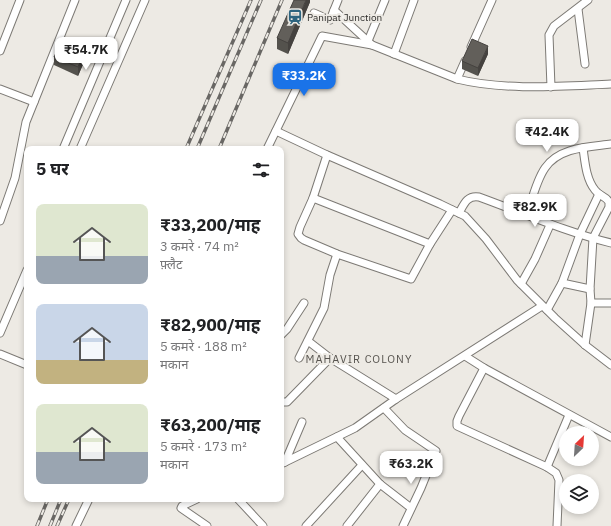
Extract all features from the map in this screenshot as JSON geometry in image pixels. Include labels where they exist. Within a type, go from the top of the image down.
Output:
[{"type":"street","points":[[0,51],[20,0]]},
{"type":"street","points":[[0,221],[15,178],[26,122],[75,0]]},
{"type":"street","points":[[63,146],[126,0]]},
{"type":"street","points":[[81,146],[145,0]]},
{"type":"street","points":[[314,13],[330,20],[338,0]]},
{"type":"street","points":[[370,43],[385,0]]},
{"type":"street","points":[[394,54],[414,0]]},
{"type":"street","points":[[457,80],[492,0]]},
{"type":"street","points":[[551,87],[549,35],[554,26],[588,0]]},
{"type":"street","points":[[578,9],[584,64]]},
{"type":"street","points":[[334,10],[370,43]]},
{"type":"street","points":[[268,146],[322,36],[370,43],[457,80],[491,85],[551,87],[611,84]]},
{"type":"street","points":[[0,89],[34,102]]},
{"type":"street","points":[[276,131],[327,155],[456,211],[471,221],[520,284],[585,345],[611,364]]},
{"type":"street","points":[[527,215],[541,175],[548,163],[561,154],[572,150],[611,144]]},
{"type":"street","points":[[583,148],[587,174],[591,185],[599,194],[608,199],[609,205],[593,238],[590,289],[591,303],[585,345]]},
{"type":"street","points":[[327,155],[313,198],[298,234],[304,240],[337,254],[409,280],[413,276],[430,244],[456,211],[467,200],[474,197],[527,215],[550,225],[611,243]]},
{"type":"street","points":[[284,463],[355,428],[396,399],[544,308],[562,283],[580,234],[599,194]]},
{"type":"street","points":[[313,198],[430,244]]},
{"type":"street","points":[[520,284],[535,260],[550,225]]},
{"type":"street","points":[[299,358],[324,308],[330,275],[337,254]]},
{"type":"street","points":[[0,333],[24,277]]},
{"type":"street","points":[[562,283],[590,289]]},
{"type":"street","points":[[284,332],[304,303]]},
{"type":"street","points":[[591,303],[611,303]]},
{"type":"street","points":[[308,341],[330,358],[396,399]]},
{"type":"street","points":[[0,354],[24,364]]},
{"type":"street","points":[[465,356],[484,368],[611,437]]},
{"type":"street","points":[[284,402],[287,402],[330,358]]},
{"type":"street","points":[[484,368],[459,416],[457,426],[547,467],[556,473],[559,480],[557,526]]},
{"type":"street","points":[[384,408],[405,430],[436,451],[403,526]]},
{"type":"street","points":[[547,467],[569,415]]},
{"type":"street","points":[[284,461],[302,422]]},
{"type":"street","points":[[337,437],[380,484],[411,508]]},
{"type":"street","points":[[318,526],[309,523],[362,465]]},
{"type":"street","points":[[347,526],[380,484]]},
{"type":"street","points":[[76,526],[88,502]]},
{"type":"street","points":[[191,502],[181,508],[207,526]]},
{"type":"street","points":[[241,502],[263,526]]},
{"type":"building","points":[[294,0],[306,0],[288,43],[277,38]]},
{"type":"building","points":[[472,39],[488,46],[478,68],[462,61]]},
{"type":"building","points":[[60,43],[84,53],[78,67],[54,57]]},
{"type":"railway","points":[[187,146],[251,0]]},
{"type":"railway","points":[[198,146],[261,0]]},
{"type":"railway","points":[[220,146],[282,0]]},
{"type":"railway","points":[[37,526],[47,502]]},
{"type":"railway","points":[[50,526],[60,502]]},
{"type":"railway","points":[[57,526],[68,502]]},
{"type":"place","name":"Panipat Junction","points":[[295,17]]},
{"type":"district","name":"MAHAVIR COLONY","points":[[359,359]]}]
